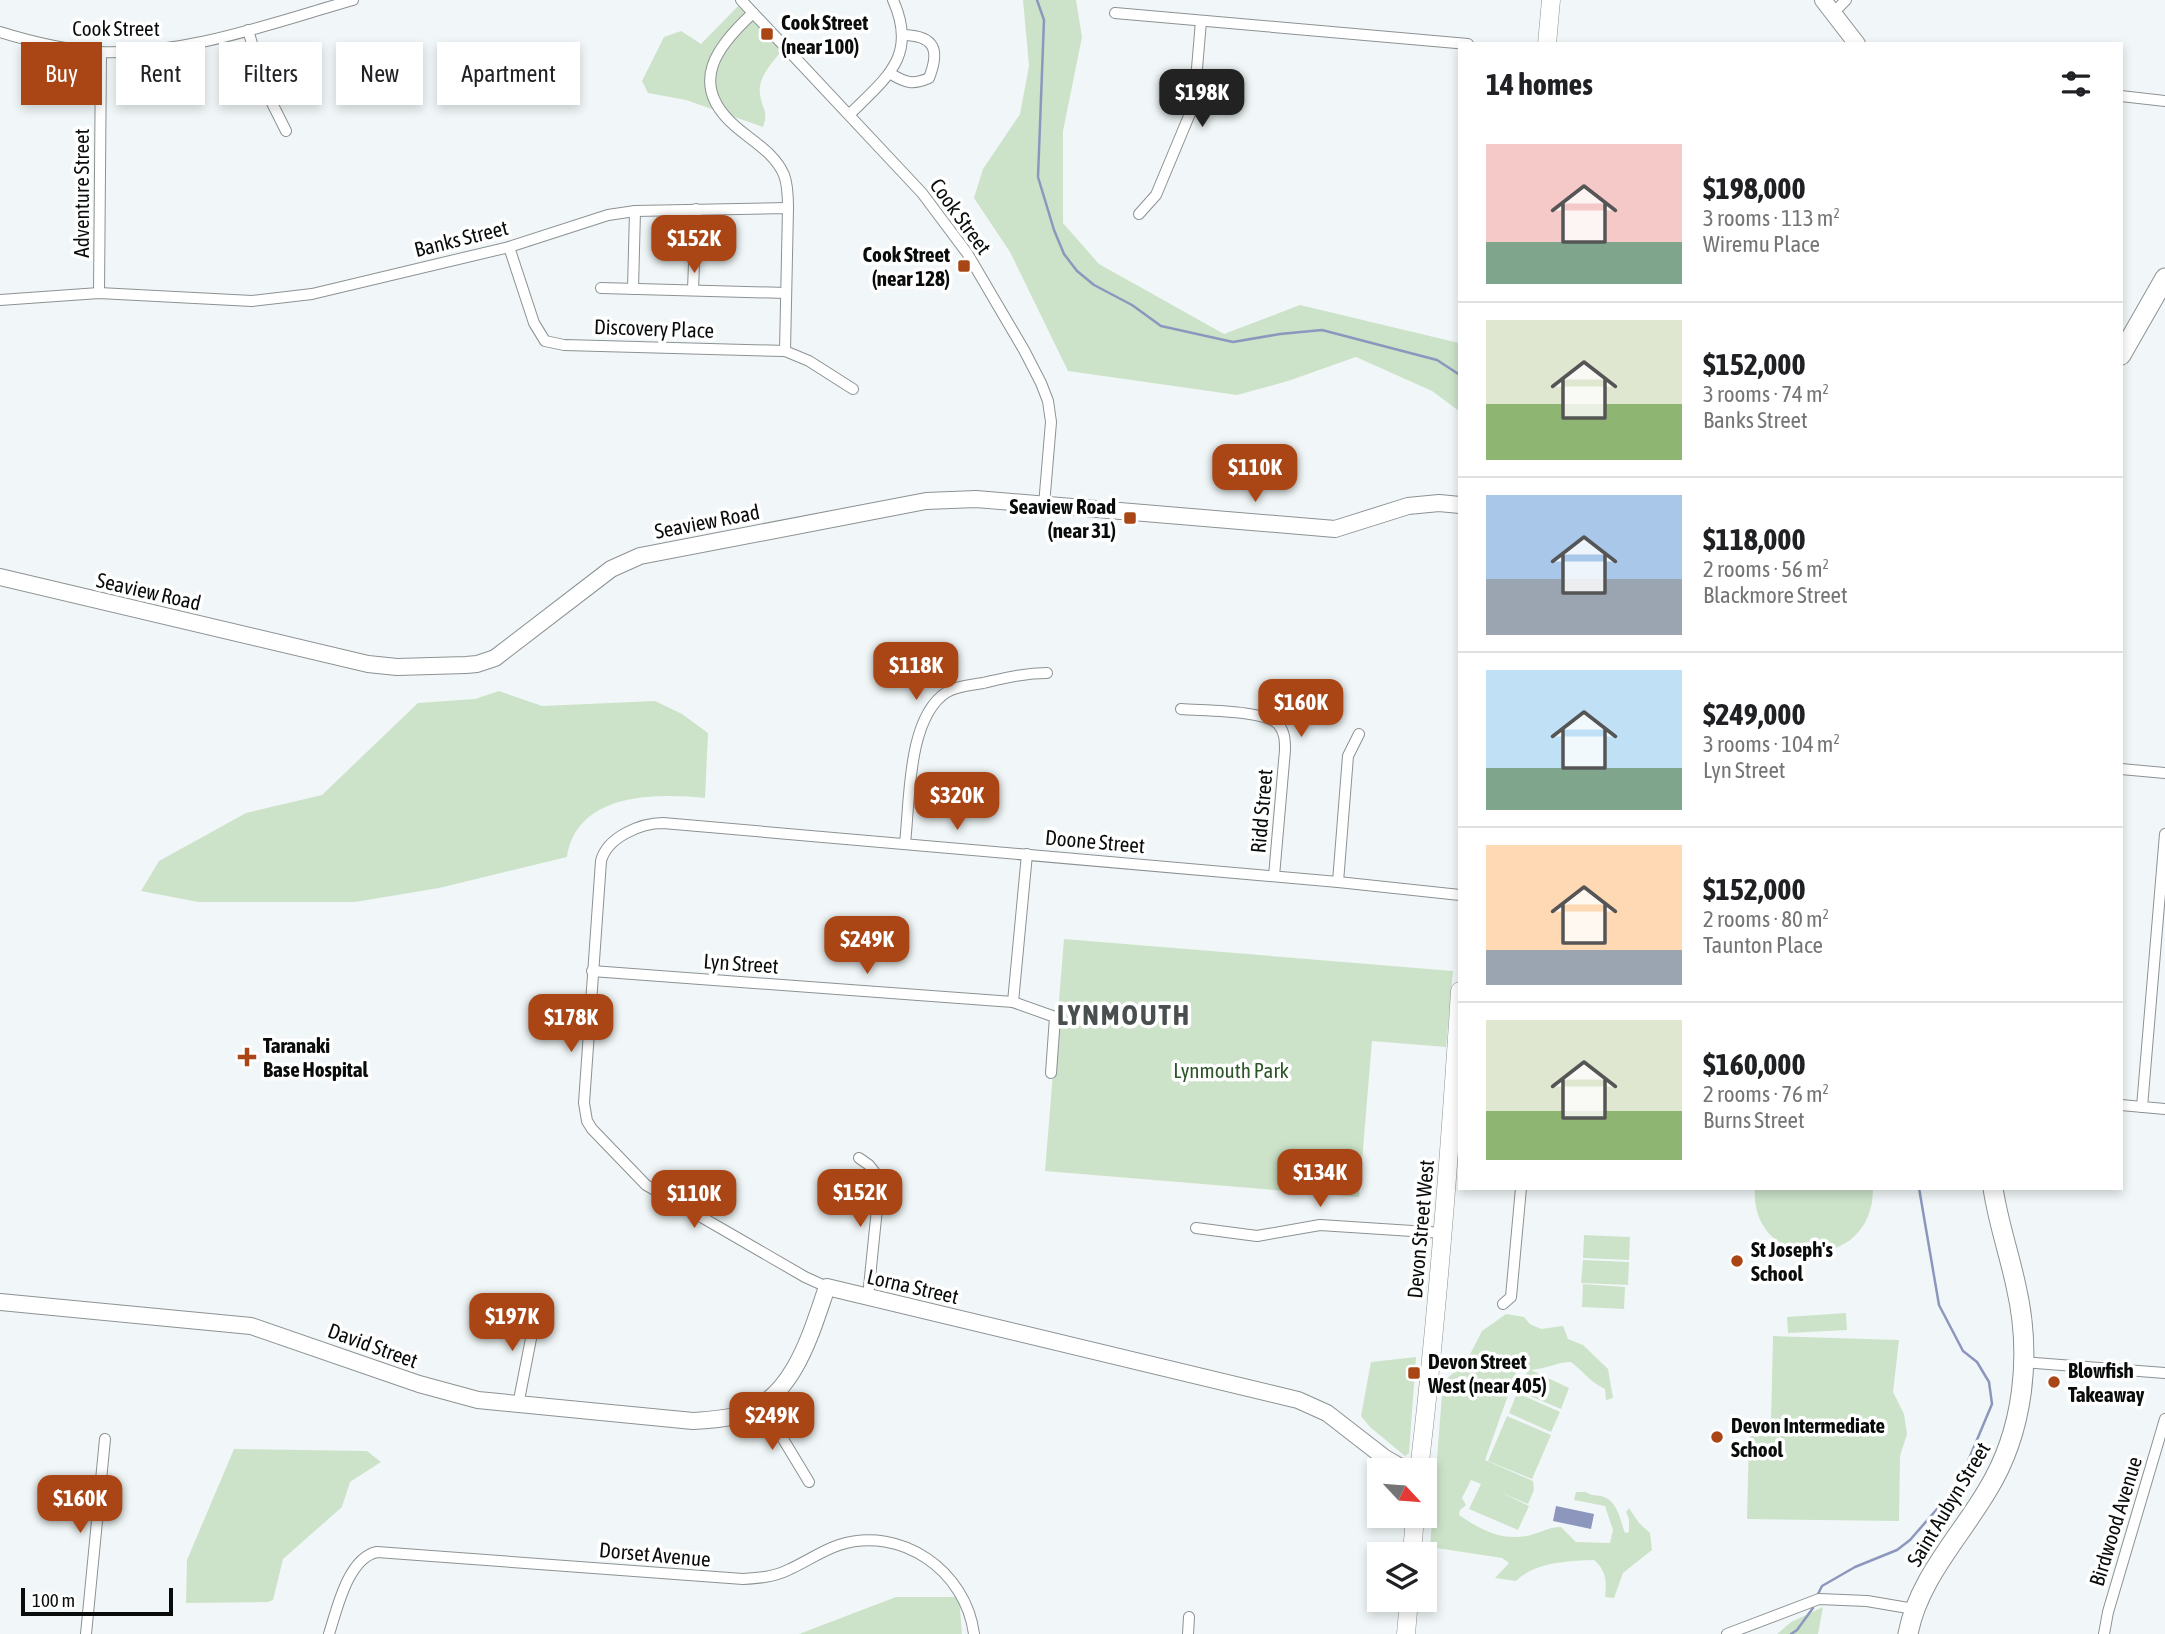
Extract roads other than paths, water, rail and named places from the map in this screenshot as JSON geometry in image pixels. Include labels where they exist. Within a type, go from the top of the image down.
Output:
[{"type":"highway","points":[[2123,352],[2165,278]]},
{"type":"highway","name":"Saint Aubyn Street","points":[[1908,1634],[1922,1591],[1980,1504],[2006,1455],[2018,1417],[2023,1339],[2017,1288],[1993,1190]]},
{"type":"main road","points":[[1547,42],[1551,0]]},
{"type":"main road","name":"Devon Street West","points":[[1421,1458],[1431,1376],[1458,1044]]},
{"type":"main road","points":[[1406,1634],[1408,1612]]},
{"type":"street","name":"Cook Street","points":[[102,52],[160,49],[210,40],[354,0]]},
{"type":"street","name":"Cook Street","points":[[741,0],[850,114],[941,216],[967,253],[1041,383],[1048,401],[1051,422],[1044,505]]},
{"type":"street","points":[[850,114],[891,74],[898,62],[904,36],[893,0]]},
{"type":"street","points":[[1846,0],[1828,6],[1855,42]]},
{"type":"street","points":[[753,13],[726,39],[715,54],[710,73],[711,87],[723,115],[778,164],[787,184],[785,351]]},
{"type":"street","points":[[1115,13],[1458,43]]},
{"type":"street","points":[[1139,214],[1156,195],[1189,120],[1194,104],[1201,21]]},
{"type":"street","points":[[248,30],[266,91],[286,131]]},
{"type":"street","name":"Cook Street","points":[[0,33],[34,42]]},
{"type":"street","points":[[891,74],[905,82],[916,84],[929,78],[934,64],[935,52],[932,44],[919,36],[904,36]]},
{"type":"street","points":[[2123,96],[2165,100]]},
{"type":"street","name":"Adventure Street","points":[[99,293],[101,105]]},
{"type":"street","name":"Banks Street","points":[[0,300],[99,293],[220,301],[281,299],[509,247],[608,215],[635,211],[788,208]]},
{"type":"street","points":[[693,290],[696,209]]},
{"type":"street","points":[[633,289],[635,211]]},
{"type":"street","name":"Discovery Place","points":[[509,247],[534,323],[545,341],[564,345],[785,351],[809,360],[853,389]]},
{"type":"street","points":[[601,288],[786,293]]},
{"type":"street","name":"Seaview Road","points":[[0,577],[368,664],[397,667],[477,664],[503,653],[611,569],[640,556],[926,501],[976,499],[1335,529],[1408,506],[1439,503],[1458,505]]},
{"type":"street","points":[[905,843],[915,745],[919,727],[932,705],[948,691],[1025,673],[1047,673]]},
{"type":"street","name":"Ridd Street","points":[[1181,709],[1260,716],[1276,723],[1282,730],[1285,750],[1274,876]]},
{"type":"street","points":[[1338,882],[1348,756],[1359,734]]},
{"type":"street","points":[[2123,769],[2165,773]]},
{"type":"street","name":"Doone Street","points":[[592,971],[603,855],[612,843],[654,823],[905,843],[1458,895]]},
{"type":"street","points":[[2142,1107],[2165,834]]},
{"type":"street","points":[[1013,1002],[1027,854]]},
{"type":"street","name":"Lyn Street","points":[[592,971],[1013,1002],[1055,1017],[1051,1073]]},
{"type":"street","name":"Lorna Street","points":[[592,971],[584,1103],[587,1121],[646,1185],[827,1287],[1298,1400],[1327,1413],[1385,1458]]},
{"type":"street","points":[[2123,1105],[2165,1109]]},
{"type":"street","points":[[859,1158],[869,1165],[880,1179],[868,1297]]},
{"type":"street","points":[[1503,1304],[1511,1297],[1521,1190]]},
{"type":"street","points":[[1196,1228],[1257,1236],[1320,1225],[1443,1233]]},
{"type":"street","name":"David Street","points":[[0,1302],[251,1326],[446,1393],[518,1405],[693,1421],[721,1419],[745,1413],[762,1404],[785,1382],[798,1362],[827,1287]]},
{"type":"street","points":[[518,1405],[537,1308]]},
{"type":"street","points":[[2023,1362],[2165,1373]]},
{"type":"street","points":[[762,1404],[809,1482]]},
{"type":"street","name":"Birdwood Avenue","points":[[2104,1634],[2108,1612],[2165,1419]]},
{"type":"street","points":[[86,1634],[105,1439]]},
{"type":"street","name":"Dorset Avenue","points":[[329,1634],[353,1569],[363,1557],[377,1552],[743,1579],[777,1575],[838,1545],[868,1541],[884,1542],[911,1550],[942,1570],[961,1593],[970,1613],[974,1634]]},
{"type":"street","points":[[1727,1634],[1819,1599],[1867,1601],[1914,1609]]},
{"type":"street","points":[[1188,1634],[1189,1617]]},
{"type":"water","points":[[1556,1506],[1594,1514],[1591,1529],[1553,1521]]},
{"type":"waterway","points":[[1037,0],[1044,20],[1038,177],[1054,230],[1064,254],[1077,271],[1094,285],[1132,305],[1161,326],[1233,342],[1322,330],[1437,360],[1458,374]]},
{"type":"waterway","points":[[1818,1594],[1822,1586],[1855,1567],[1897,1550],[1910,1540],[1958,1485],[1992,1404],[1989,1382],[1977,1362],[1963,1351],[1939,1305],[1919,1190]]},
{"type":"waterway","points":[[1791,1634],[1813,1608]]},
{"type":"place","name":"Cook Street (near 100)","points":[[767,34]]},
{"type":"place","name":"Cook Street (near 128)","points":[[964,266]]},
{"type":"place","name":"Seaview Road (near 31)","points":[[1130,518]]},
{"type":"place","name":"Taranaki Base Hospital","points":[[247,1057]]},
{"type":"place","name":"St Joseph's School","points":[[1737,1261]]},
{"type":"place","name":"Devon Street West (near 405)","points":[[1414,1373]]},
{"type":"place","name":"Blowfish Takeaway","points":[[2054,1382]]},
{"type":"place","name":"Devon Intermediate School","points":[[1717,1437]]},
{"type":"district","name":"LYNMOUTH","points":[[1124,1015]]},
{"type":"park label","name":"Lynmouth Park","points":[[1231,1070]]}]
